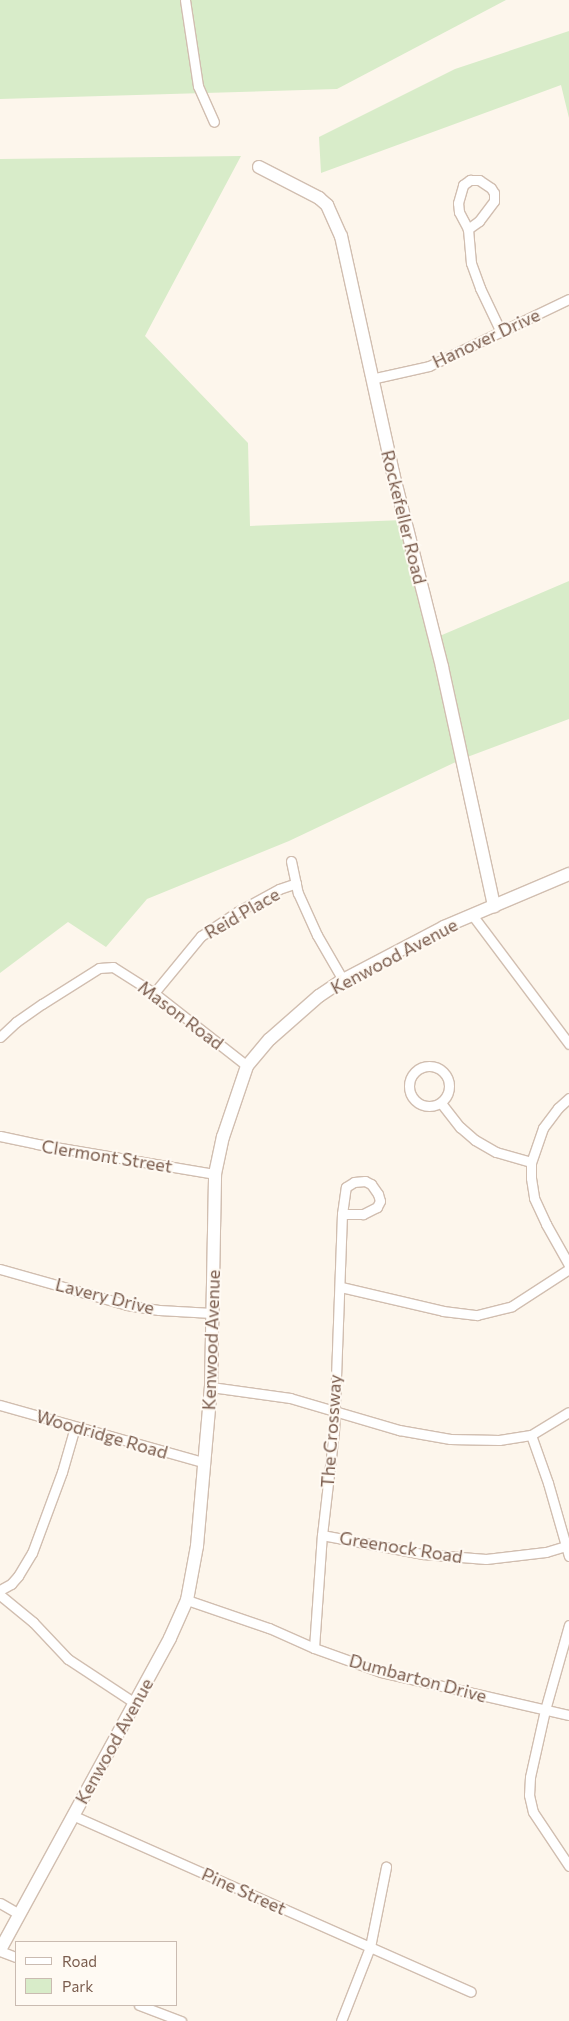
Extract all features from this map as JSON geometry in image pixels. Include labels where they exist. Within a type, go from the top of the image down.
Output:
[{"type":"street","points":[[185,0],[198,86],[214,122]]},
{"type":"street","name":"Rockefeller Road","points":[[259,168],[320,198],[334,217],[341,236],[371,379],[412,555],[442,667],[494,906]]},
{"type":"street","points":[[468,229],[479,221],[494,201],[494,193],[491,188],[479,180],[470,180],[463,185],[459,193],[459,212],[468,229],[471,263],[500,332]]},
{"type":"street","name":"Hanover Drive","points":[[371,379],[430,366],[569,299]]},
{"type":"street","points":[[292,861],[298,893],[317,935],[344,980]]},
{"type":"street","name":"Kenwood Avenue","points":[[0,1951],[72,1815],[170,1638],[187,1600],[196,1546],[212,1386],[215,1174],[223,1137],[247,1066],[270,1039],[319,996],[344,980],[444,927],[569,874]]},
{"type":"street","name":"Reid Place","points":[[154,993],[201,936],[237,912],[279,889],[296,883]]},
{"type":"street","points":[[473,916],[569,1044]]},
{"type":"street","name":"Mason Road","points":[[0,1037],[16,1022],[99,968],[113,967],[154,993],[247,1066]]},
{"type":"street","points":[[432,1068],[447,1077],[450,1089],[441,1103],[423,1105],[412,1097],[409,1092],[408,1080],[417,1069],[432,1068]]},
{"type":"street","points":[[340,1287],[443,1311],[476,1315],[512,1306],[569,1267],[534,1198],[531,1162],[543,1128],[558,1108],[569,1098]]},
{"type":"street","points":[[441,1103],[460,1127],[475,1140],[496,1152],[531,1162]]},
{"type":"street","name":"Clermont Street","points":[[0,1136],[215,1174]]},
{"type":"street","name":"The Crossway","points":[[314,1648],[322,1535],[333,1439],[333,1410],[340,1287],[342,1214],[343,1194],[349,1184],[365,1182],[376,1189],[380,1201],[377,1207],[363,1214],[342,1214]]},
{"type":"street","name":"Lavery Drive","points":[[0,1269],[127,1306],[212,1313]]},
{"type":"street","points":[[212,1386],[290,1398],[436,1438],[499,1440],[531,1435],[569,1412]]},
{"type":"street","name":"Woodridge Road","points":[[0,1404],[75,1427],[203,1462]]},
{"type":"street","points":[[0,1590],[18,1576],[32,1553],[62,1472],[75,1427]]},
{"type":"street","points":[[531,1435],[568,1546],[569,1556]]},
{"type":"street","name":"Greenock Road","points":[[322,1535],[423,1554],[486,1559],[520,1556],[568,1546]]},
{"type":"street","points":[[0,1595],[33,1622],[68,1659],[135,1703]]},
{"type":"street","name":"Dumbarton Drive","points":[[187,1600],[270,1628],[314,1648],[381,1672],[569,1715]]},
{"type":"street","points":[[569,1625],[530,1777],[529,1796],[532,1812],[569,1866]]},
{"type":"street","name":"Pine Street","points":[[72,1815],[471,1992]]},
{"type":"street","points":[[341,2021],[370,1947],[386,1867]]},
{"type":"street","points":[[0,1904],[19,1914]]},
{"type":"street","points":[[0,1951],[15,1957]]},
{"type":"street","points":[[142,2006],[182,2021]]},
{"type":"green space","points":[[0,0],[506,0],[337,89],[0,99]]},
{"type":"green space","points":[[569,31],[569,118],[561,85],[321,173],[319,137],[455,69]]},
{"type":"green space","points":[[241,156],[145,336],[248,443],[250,526],[404,520],[435,638],[569,581],[569,719],[462,759],[289,841],[147,899],[106,947],[68,922],[0,973],[0,159]]}]
